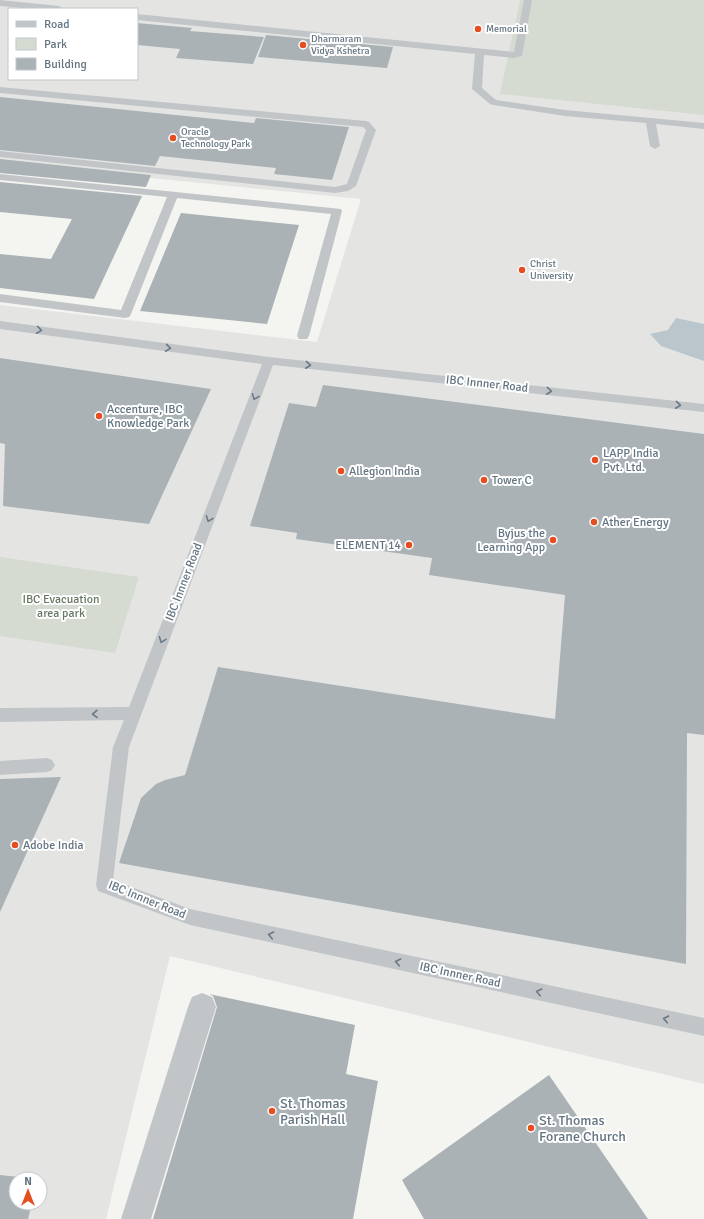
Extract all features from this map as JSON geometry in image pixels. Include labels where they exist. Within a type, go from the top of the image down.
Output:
[{"type":"street","points":[[136,1219],[202,1007]]},
{"type":"lane","points":[[138,17],[514,55],[519,54],[528,0]]},
{"type":"lane","points":[[0,3],[49,8]]},
{"type":"lane","points":[[480,52],[477,89],[493,102],[565,113],[704,126]]},
{"type":"lane","points":[[0,90],[366,124],[371,130],[351,186],[344,189],[335,190],[0,154]]},
{"type":"lane","points":[[650,120],[655,146]]},
{"type":"lane","points":[[0,177],[337,211],[303,336]]},
{"type":"lane","points":[[0,298],[125,314],[173,195]]},
{"type":"lane","name":"IBC Innner Road","points":[[0,325],[269,361],[704,408]]},
{"type":"lane","name":"IBC Innner Road","points":[[269,361],[121,747],[104,885],[190,918],[704,1027]]},
{"type":"lane","points":[[0,716],[134,713]]},
{"type":"lane","points":[[0,768],[47,765]]},
{"type":"shaded area","points":[[0,0],[704,0],[704,1084],[170,956],[106,1219],[0,1219],[0,305],[317,342],[361,199],[0,163]]},
{"type":"shaded area","points":[[676,318],[704,324],[704,361],[661,346],[650,334],[668,330]]},
{"type":"green space","points":[[520,0],[704,0],[704,115],[500,94]]},
{"type":"green space","name":"IBC Evacuation area park","points":[[0,557],[139,577],[115,653],[0,636]]},
{"type":"building","points":[[138,23],[192,28],[190,31],[264,37],[253,64],[176,58],[180,49],[138,45]]},
{"type":"building","points":[[266,35],[393,47],[387,68],[258,57]]},
{"type":"building","name":"Oracle Technology Park","points":[[0,97],[254,123],[256,118],[349,127],[332,180],[274,174],[276,168],[160,156],[155,166],[0,150]]},
{"type":"building","points":[[0,159],[151,175],[146,187],[0,173]]},
{"type":"building","points":[[0,182],[142,196],[94,299],[0,288],[0,254],[51,259],[72,219],[0,212]]},
{"type":"building","points":[[181,213],[299,225],[267,324],[140,311]]},
{"type":"building","name":"Accenture, IBC Knowledge Park","points":[[0,358],[211,389],[149,524],[3,506],[5,444],[0,443]]},
{"type":"building","points":[[323,385],[704,434],[704,735],[687,733],[686,964],[119,863],[141,798],[156,784],[185,775],[218,667],[555,719],[565,595],[429,575],[432,558],[296,539],[297,533],[250,526],[289,403],[316,407]]},
{"type":"building","name":"Adobe India","points":[[61,777],[0,912],[0,779]]},
{"type":"building","name":"St. Thomas Parish Hall","points":[[209,994],[355,1025],[346,1074],[378,1081],[353,1219],[153,1219],[217,1007],[213,996]]},
{"type":"building","name":"St. Thomas Forane Church","points":[[549,1075],[648,1219],[424,1219],[402,1180]]},
{"type":"building","points":[[0,1175],[8,1176],[8,1211],[30,1211],[28,1219],[0,1219]]},
{"type":"place","name":"Memorial","points":[[478,29]]},
{"type":"place","name":"Dharmaram Vidya Kshetra","points":[[303,45]]},
{"type":"place","name":"Oracle Technology Park","points":[[173,138]]},
{"type":"place","name":"Christ University","points":[[522,270]]},
{"type":"place","name":"Accenture, IBC Knowledge Park","points":[[99,416]]},
{"type":"place","name":"LAPP India Pvt. Ltd.","points":[[595,460]]},
{"type":"place","name":"Allegion India","points":[[341,471]]},
{"type":"place","name":"Tower C","points":[[484,480]]},
{"type":"place","name":"Ather Energy","points":[[594,522]]},
{"type":"place","name":"Byjus the Learning App","points":[[553,540]]},
{"type":"place","name":"ELEMENT 14","points":[[409,545]]},
{"type":"place","name":"Adobe India","points":[[15,845]]},
{"type":"place","name":"St. Thomas Parish Hall","points":[[272,1111]]},
{"type":"place","name":"St. Thomas Forane Church","points":[[531,1128]]}]
